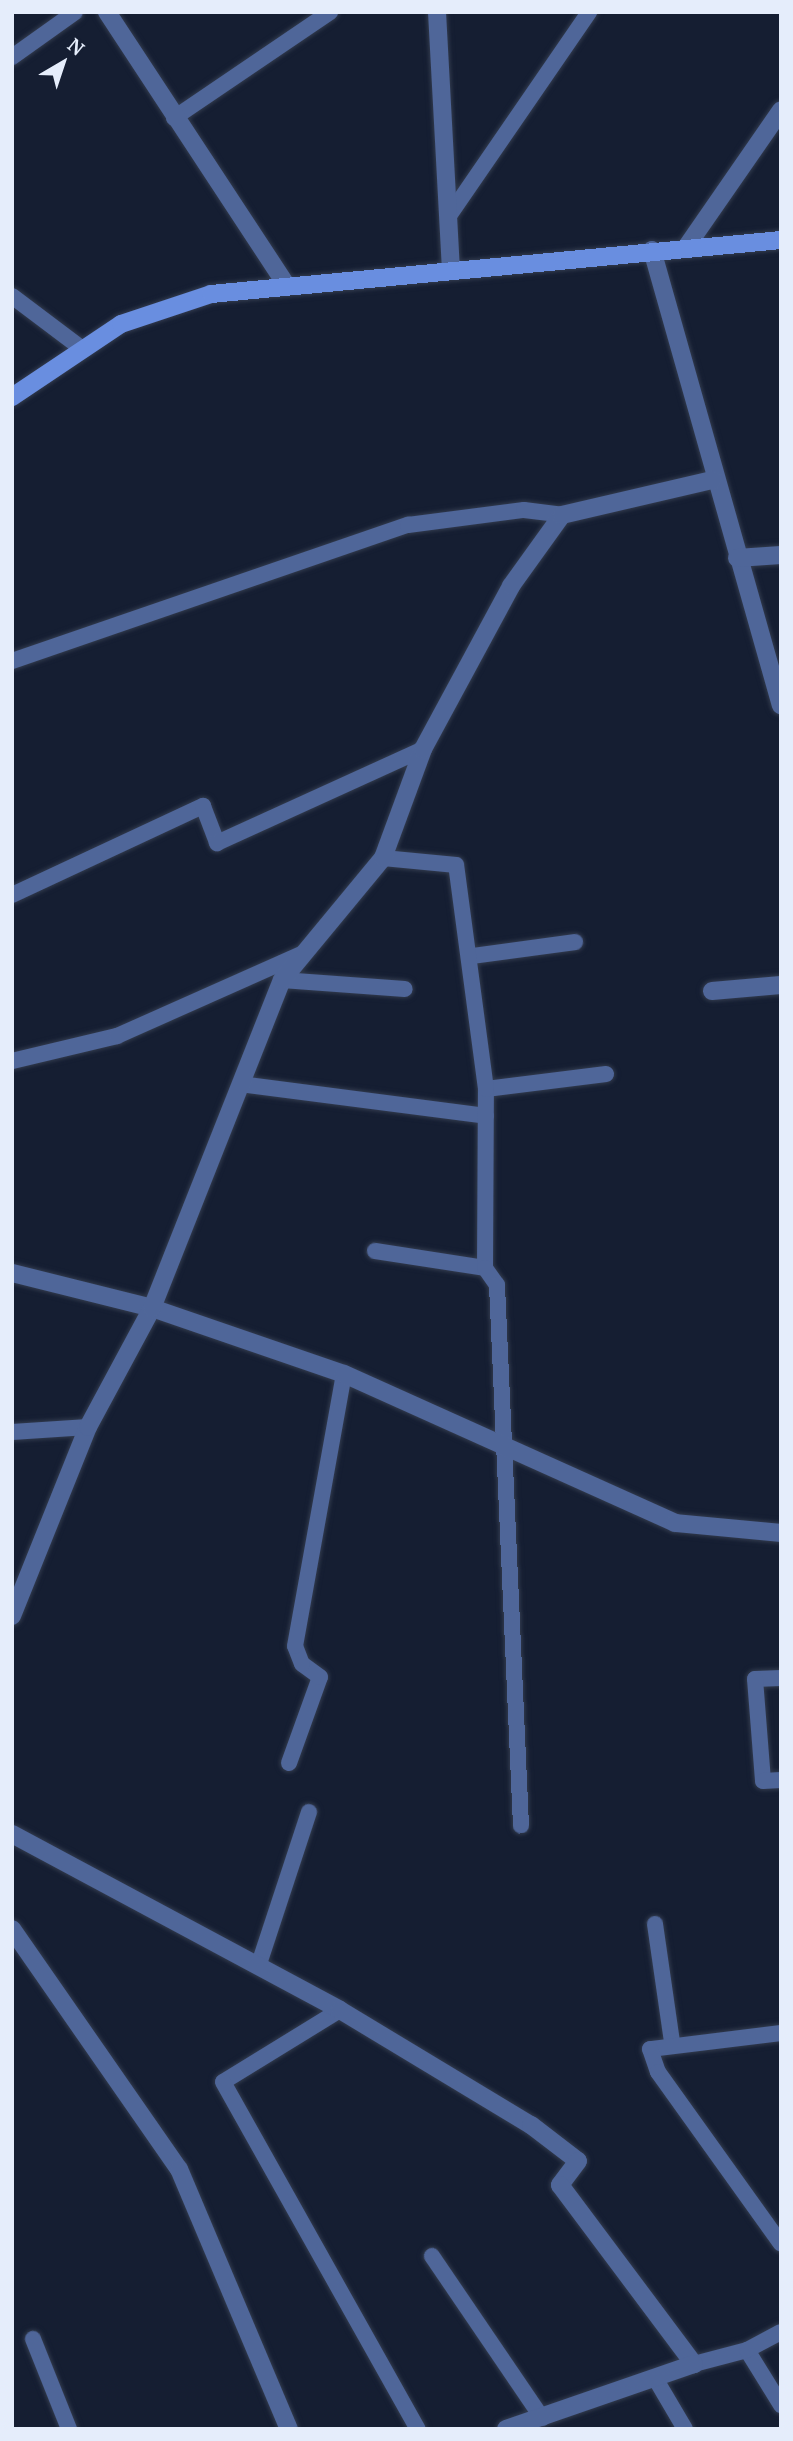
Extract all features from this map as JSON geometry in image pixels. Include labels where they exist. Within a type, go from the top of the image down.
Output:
[{"type":"street","points":[[107,12],[286,285]]},
{"type":"street","points":[[437,12],[451,212],[451,268]]},
{"type":"street","points":[[687,246],[781,110]]},
{"type":"street","points":[[12,397],[81,348],[162,307],[286,285],[687,246],[781,240]]},
{"type":"street","points":[[652,250],[713,481],[781,705]]},
{"type":"street","points":[[12,1616],[88,1427],[152,1308],[282,979],[383,858],[423,749],[510,586],[562,515],[713,481]]},
{"type":"street","points":[[737,558],[781,555]]},
{"type":"street","points":[[712,991],[781,985]]},
{"type":"street","points":[[12,1273],[152,1308],[344,1374],[499,1446],[676,1523],[781,1532]]},
{"type":"street","points":[[12,1834],[259,1964],[340,2010],[531,2125],[578,2161],[560,2185],[694,2364],[506,2429]]},
{"type":"street","points":[[12,1929],[179,2169],[289,2429]]},
{"type":"lane","points":[[12,57],[75,12]]},
{"type":"lane","points":[[174,118],[330,12]]},
{"type":"lane","points":[[451,212],[589,12]]},
{"type":"lane","points":[[12,296],[81,348]]},
{"type":"lane","points":[[12,661],[408,525],[524,510],[562,515]]},
{"type":"lane","points":[[12,895],[203,806],[217,843],[423,749]]},
{"type":"lane","points":[[383,858],[456,865],[472,956],[486,1089],[485,1268],[497,1285],[499,1446],[521,1825]]},
{"type":"lane","points":[[472,956],[575,942]]},
{"type":"lane","points":[[12,1061],[117,1036],[301,954]]},
{"type":"lane","points":[[282,979],[405,989]]},
{"type":"lane","points":[[486,1089],[606,1074]]},
{"type":"lane","points":[[240,1084],[486,1116]]},
{"type":"lane","points":[[375,1251],[485,1268]]},
{"type":"lane","points":[[289,1763],[320,1677],[302,1664],[295,1646],[344,1374]]},
{"type":"lane","points":[[12,1432],[88,1427]]},
{"type":"lane","points":[[781,1678],[755,1679],[763,1781],[781,1780]]},
{"type":"lane","points":[[259,1964],[309,1812]]},
{"type":"lane","points":[[655,1924],[672,2042]]},
{"type":"lane","points":[[340,2010],[223,2082],[418,2429]]},
{"type":"lane","points":[[781,2033],[672,2042],[650,2049],[658,2072],[781,2244]]},
{"type":"lane","points":[[432,2256],[542,2418]]},
{"type":"lane","points":[[694,2364],[747,2350],[781,2332]]},
{"type":"lane","points":[[33,2339],[69,2429]]},
{"type":"lane","points":[[747,2350],[781,2405]]},
{"type":"lane","points":[[655,2378],[685,2429]]}]
